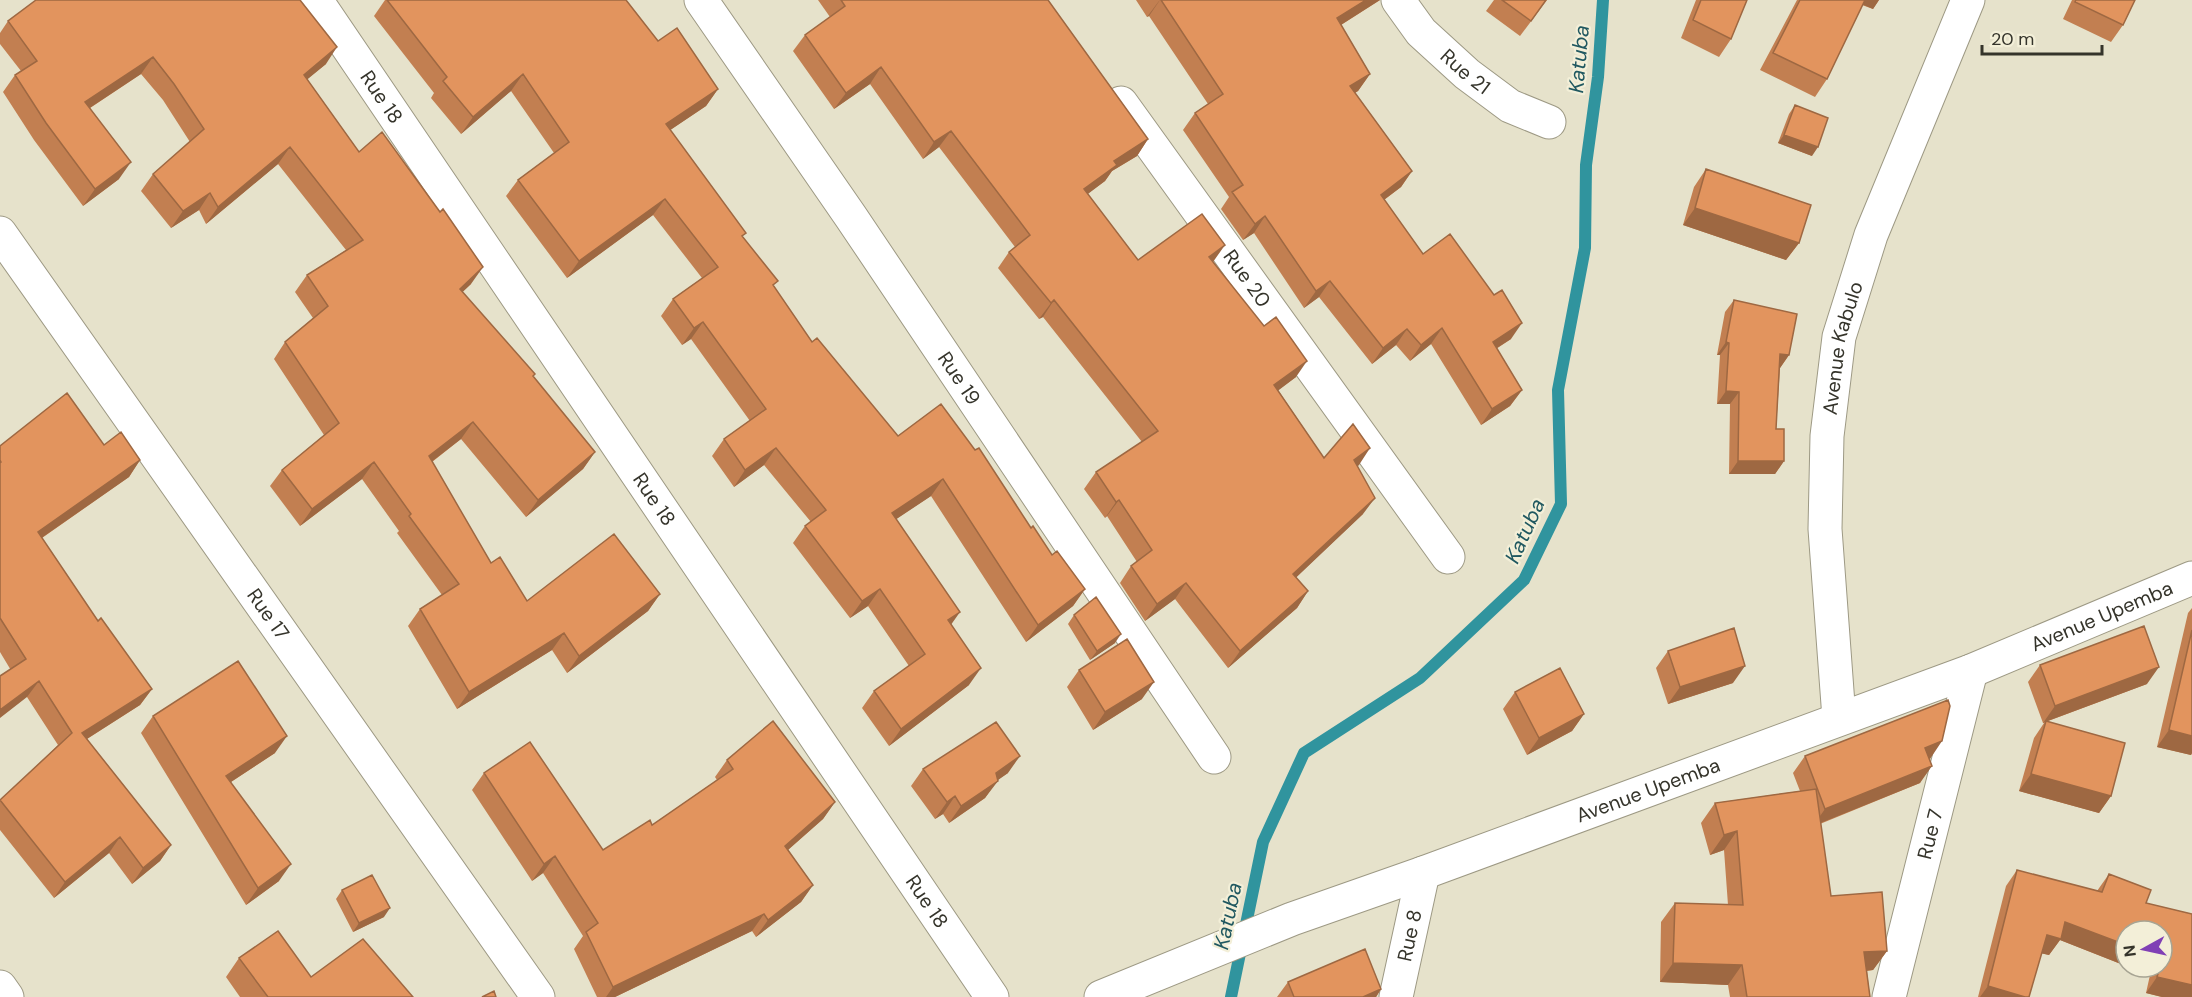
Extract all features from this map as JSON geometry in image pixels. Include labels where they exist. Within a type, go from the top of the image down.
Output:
[{"type":"street","name":"Rue 18","points":[[316,0],[992,997]]},
{"type":"street","name":"Rue 19","points":[[701,0],[851,217],[1214,757]]},
{"type":"street","name":"Rue 21","points":[[1398,0],[1421,32],[1467,74],[1510,106],[1550,122]]},
{"type":"street","name":"Avenue Kabulo","points":[[1839,718],[1825,529],[1827,436],[1839,338],[1871,235],[1968,0]]},
{"type":"street","name":"Rue 20","points":[[1104,78],[1448,557]]},
{"type":"street","name":"Rue 17","points":[[0,233],[538,997]]},
{"type":"street","name":"Avenue Upemba","points":[[1101,997],[1292,919],[1971,671],[2192,578]]},
{"type":"street","name":"Rue 7","points":[[1889,997],[1971,671]]},
{"type":"street","name":"Rue 8","points":[[1396,997],[1423,873]]},
{"type":"street","points":[[0,987],[7,997]]},
{"type":"building","points":[[36,0],[300,0],[337,47],[304,75],[359,152],[382,132],[440,212],[443,209],[483,267],[460,289],[535,374],[533,376],[595,452],[538,500],[473,422],[429,456],[491,563],[500,557],[527,601],[614,534],[660,594],[579,656],[564,633],[469,692],[420,609],[459,584],[409,516],[411,514],[374,462],[312,509],[282,470],[339,423],[285,342],[328,306],[307,275],[363,240],[290,147],[218,207],[210,193],[183,211],[153,174],[204,129],[153,57],[85,102],[131,162],[95,189],[46,123],[15,75],[37,61],[8,21]]},
{"type":"building","points":[[387,0],[626,0],[658,41],[677,28],[718,89],[666,124],[746,233],[742,236],[778,281],[773,285],[812,342],[817,338],[898,436],[941,404],[975,450],[979,448],[1031,528],[1033,526],[1052,555],[1057,551],[1085,589],[1038,625],[943,479],[892,513],[960,612],[948,620],[981,668],[901,729],[874,691],[925,654],[880,589],[862,601],[805,526],[826,510],[776,448],[745,470],[724,439],[766,409],[703,322],[694,328],[673,299],[718,267],[665,199],[579,261],[518,180],[569,142],[523,74],[473,117],[443,81],[447,77]]},
{"type":"building","points":[[841,0],[1048,0],[1148,139],[1114,161],[1117,165],[1084,189],[1138,260],[1202,214],[1225,245],[1209,257],[1264,326],[1276,317],[1307,361],[1274,385],[1324,458],[1353,424],[1370,448],[1354,460],[1375,498],[1293,574],[1308,591],[1240,651],[1186,583],[1157,604],[1131,566],[1152,550],[1119,500],[1116,502],[1096,472],[1158,431],[1054,300],[1051,303],[1009,252],[1030,235],[951,131],[934,142],[881,67],[846,93],[805,35],[845,6]]},
{"type":"building","points":[[1161,0],[1366,0],[1337,18],[1370,74],[1350,86],[1412,171],[1381,195],[1423,254],[1450,234],[1494,295],[1502,290],[1522,323],[1493,342],[1522,390],[1492,409],[1442,328],[1421,345],[1407,329],[1383,348],[1330,281],[1316,291],[1265,216],[1255,224],[1232,192],[1243,185],[1195,113],[1223,94]]},
{"type":"building","points":[[1502,0],[1546,0],[1531,21]]},
{"type":"building","points":[[1701,0],[1747,0],[1731,39],[1693,20]]},
{"type":"building","points":[[1800,0],[1865,0],[1827,79],[1773,53]]},
{"type":"building","points":[[2076,0],[2135,0],[2123,25],[2075,2]]},
{"type":"building","points":[[1795,105],[1828,118],[1818,147],[1784,135]]},
{"type":"building","points":[[1706,169],[1811,205],[1799,243],[1695,208]]},
{"type":"building","points":[[1734,300],[1797,314],[1789,355],[1780,354],[1776,429],[1784,429],[1784,461],[1738,461],[1739,392],[1726,391],[1729,343],[1726,342]]},
{"type":"building","points":[[67,393],[104,445],[121,432],[140,460],[38,532],[98,621],[101,618],[152,689],[82,733],[171,845],[143,868],[120,837],[65,882],[0,800],[72,733],[39,681],[0,710],[0,676],[26,659],[0,618],[0,446]]},
{"type":"building","points":[[1096,597],[1121,634],[1097,651],[1074,615]]},
{"type":"building","points":[[2144,626],[2159,667],[2055,706],[2040,665]]},
{"type":"building","points":[[1734,628],[1745,666],[1680,687],[1668,651]]},
{"type":"building","points":[[2192,630],[2192,736],[2169,730]]},
{"type":"building","points":[[1127,639],[1154,682],[1105,712],[1079,670]]},
{"type":"building","points":[[238,661],[287,736],[226,776],[291,864],[258,888],[153,716]]},
{"type":"building","points":[[1560,668],[1584,714],[1539,738],[1515,692]]},
{"type":"building","points":[[1948,700],[1950,706],[1942,741],[1925,748],[1932,766],[1825,809],[1805,756]]},
{"type":"building","points":[[773,721],[835,802],[785,846],[813,885],[768,920],[764,914],[613,987],[586,932],[598,923],[555,856],[544,864],[484,773],[530,742],[603,850],[650,820],[652,825],[733,769],[727,760]]},
{"type":"building","points":[[2046,721],[2125,743],[2111,796],[2031,774]]},
{"type":"building","points":[[996,722],[1020,756],[996,773],[998,781],[961,806],[955,796],[947,802],[923,769]]},
{"type":"building","points":[[1816,789],[1831,896],[1882,892],[1887,951],[1864,952],[1870,997],[1747,997],[1742,965],[1673,963],[1675,903],[1743,905],[1737,831],[1724,835],[1715,803]]},
{"type":"building","points":[[2017,870],[2102,892],[2109,874],[2151,890],[2146,903],[2192,914],[2192,985],[2166,979],[2174,979],[2174,919],[2114,919],[2114,940],[2065,922],[2061,939],[2047,935],[2029,997],[1988,986]]},
{"type":"building","points":[[372,875],[390,908],[359,923],[342,890]]},
{"type":"building","points":[[278,931],[311,977],[363,939],[413,997],[268,997],[239,958]]},
{"type":"building","points":[[1365,949],[1381,989],[1363,997],[1294,997],[1288,982]]},
{"type":"building","points":[[494,991],[496,997],[482,997]]},
{"type":"waterway","name":"Katuba","points":[[1231,997],[1263,842],[1304,753],[1420,678],[1524,580],[1561,504],[1558,390],[1585,248],[1586,165],[1598,77],[1603,0]]}]
